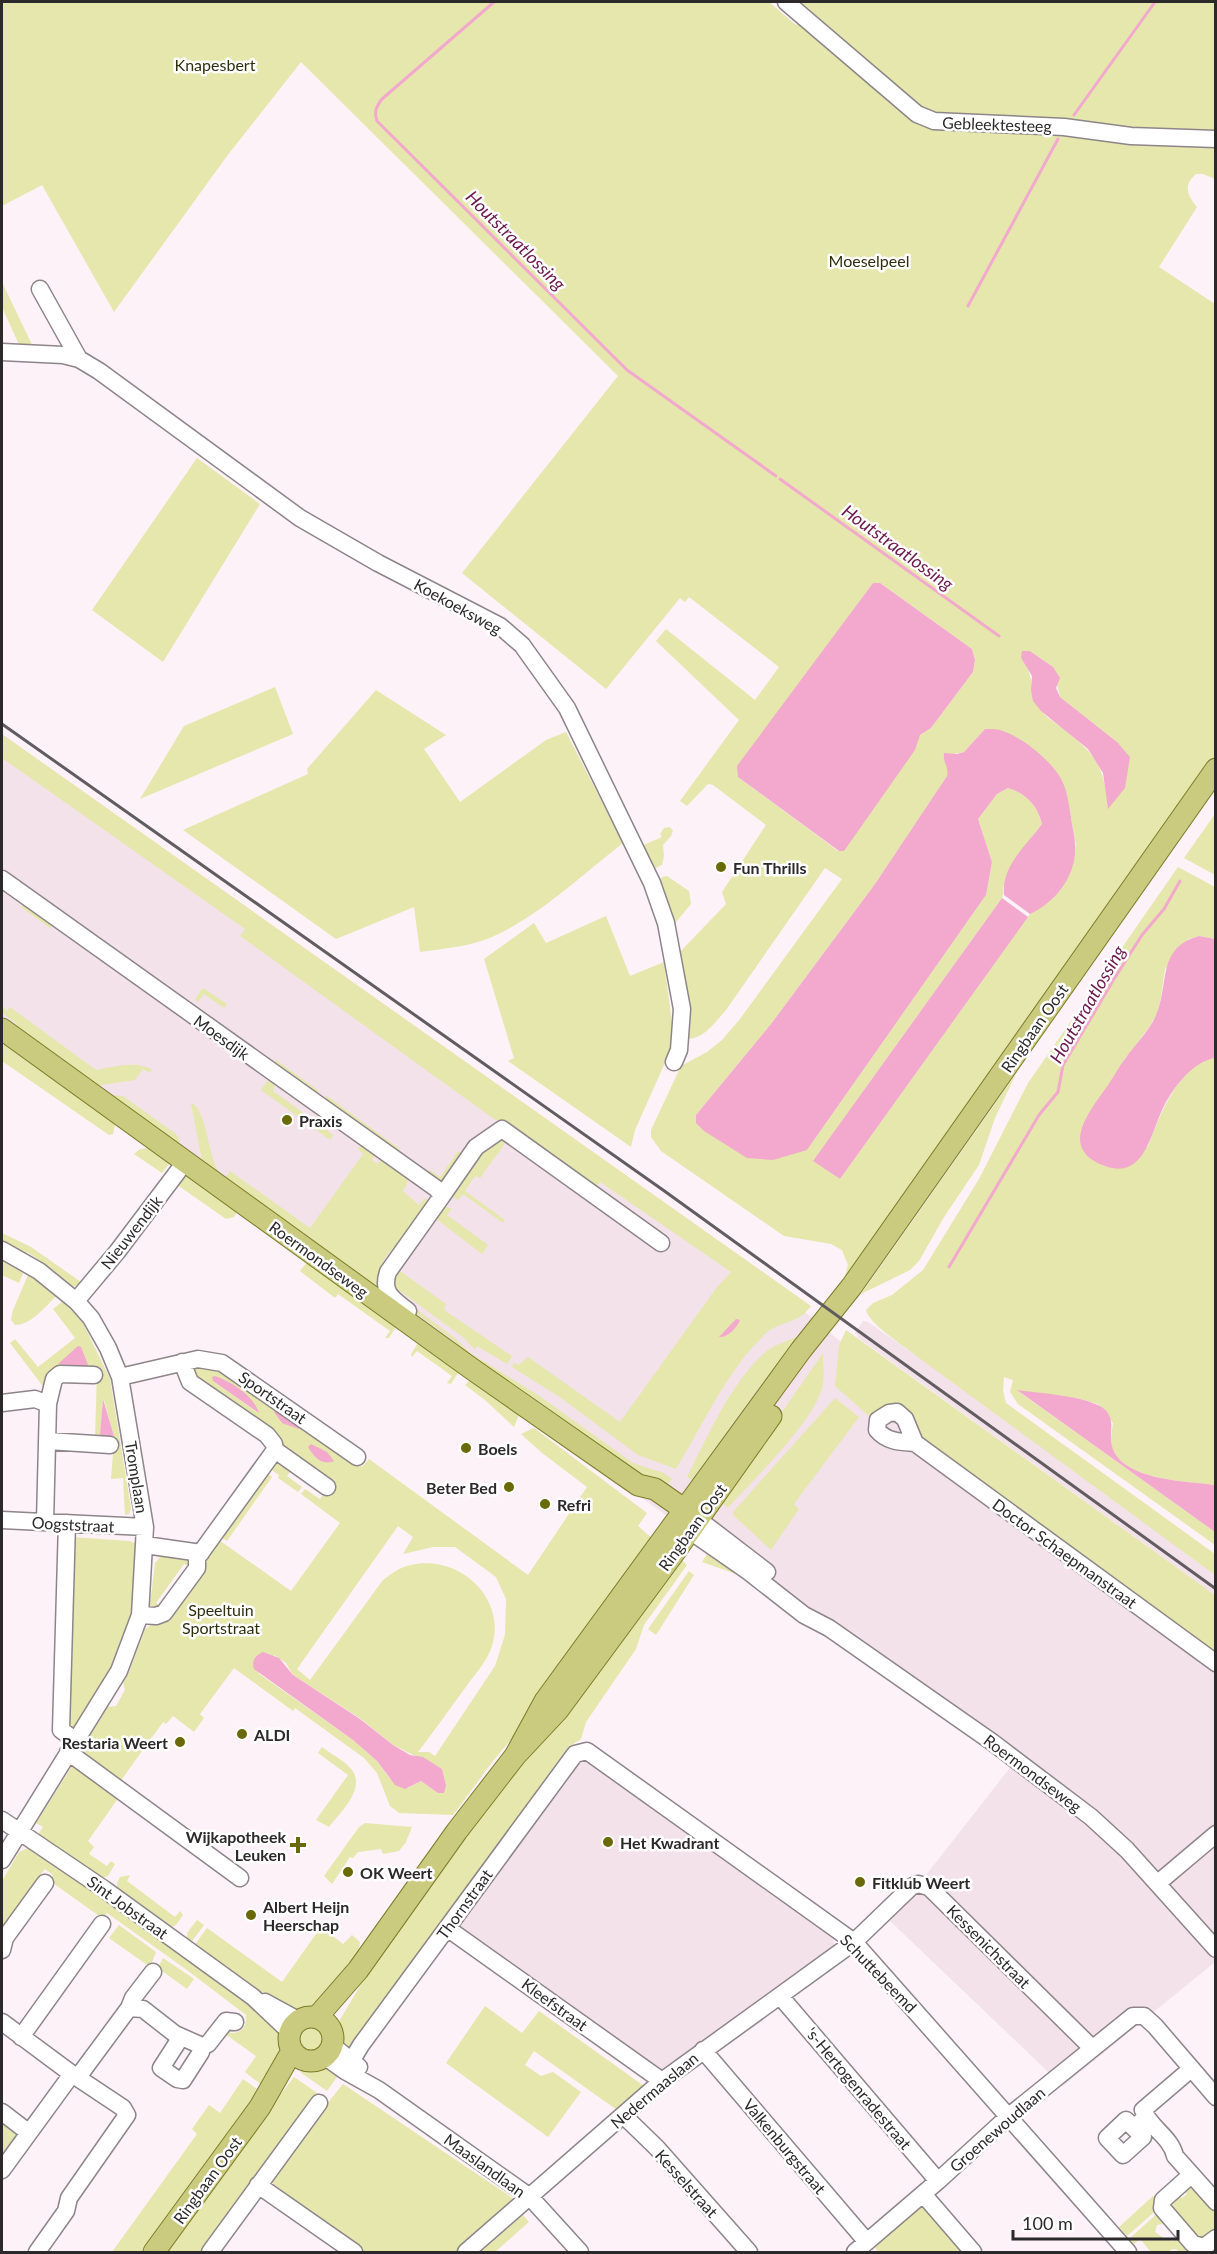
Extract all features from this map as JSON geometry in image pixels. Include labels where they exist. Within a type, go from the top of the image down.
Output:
[{"type":"main road","name":"Ringbaan Oost","points":[[154,2253],[260,2107],[283,2086],[311,2039],[343,2005],[358,1970],[457,1831],[515,1756],[545,1701],[810,1360],[852,1286],[1215,769]]},
{"type":"main road","name":"Roermondseweg","points":[[2,1029],[421,1332],[638,1485],[644,1497],[687,1520]]},
{"type":"street","name":"Gebleektesteeg","points":[[786,2],[916,114],[934,121],[1064,127],[1131,136],[1215,139]]},
{"type":"street","points":[[40,289],[79,359]]},
{"type":"street","name":"Koekoeksweg","points":[[2,352],[63,355],[79,359],[99,371],[300,518],[378,563],[500,627],[522,645],[567,708],[652,883],[666,923],[681,1009],[679,1050],[674,1062]]},
{"type":"street","name":"Moesdijk","points":[[2,879],[437,1189],[442,1196]]},
{"type":"street","points":[[421,1332],[410,1312],[391,1298],[385,1286],[388,1272],[476,1147],[502,1129],[661,1243]]},
{"type":"street","name":"Nieuwendijk","points":[[76,1301],[117,1252],[185,1162]]},
{"type":"street","name":"Tromplaan","points":[[2,1250],[39,1271],[76,1301],[91,1318],[108,1348],[120,1377],[145,1527],[140,1615],[119,1671],[2,1860]]},
{"type":"street","name":"Sportstraat","points":[[120,1377],[198,1359],[222,1363],[357,1457]]},
{"type":"street","points":[[182,1362],[190,1382],[267,1435],[274,1444],[275,1450],[327,1487]]},
{"type":"street","points":[[45,1522],[48,1404],[54,1379],[60,1374],[94,1375]]},
{"type":"street","points":[[2,1403],[35,1399],[48,1404]]},
{"type":"street","points":[[48,1441],[110,1445]]},
{"type":"street","name":"Doctor Schaepmanstraat","points":[[915,1443],[1215,1663]]},
{"type":"street","points":[[140,1615],[156,1616],[164,1613],[197,1568],[197,1558],[275,1450]]},
{"type":"street","name":"Oogststraat","points":[[2,1520],[145,1527]]},
{"type":"street","name":"Roermondseweg","points":[[687,1520],[804,1615],[826,1625],[1061,1793],[1127,1850],[1215,1949]]},
{"type":"street","points":[[67,1523],[61,1730],[72,1746],[240,1878]]},
{"type":"street","points":[[145,1545],[201,1553]]},
{"type":"street","name":"Schuttebeemd","points":[[580,1752],[587,1751],[854,1942],[1010,2116],[1122,2250]]},
{"type":"street","name":"Thornstraat","points":[[352,2060],[575,1754],[580,1752]]},
{"type":"street","name":"Sint Jobstraat","points":[[2,1820],[104,1889],[254,1997],[277,2007],[311,2039]]},
{"type":"street","points":[[1158,1883],[1215,1834]]},
{"type":"street","points":[[2,1950],[5,1938],[45,1883]]},
{"type":"street","name":"Kessenichstraat","points":[[854,1942],[911,1887],[918,1884],[929,1887],[1092,2048]]},
{"type":"street","points":[[21,2037],[102,1924]]},
{"type":"street","name":"Kleefstraat","points":[[447,1928],[662,2081]]},
{"type":"street","name":"Nedermaaslaan","points":[[466,2253],[662,2081],[854,1942]]},
{"type":"street","points":[[2,2170],[28,2132],[129,2008],[133,1998],[153,1972]]},
{"type":"street","name":"'s-Hertogenradestraat","points":[[780,1996],[938,2181]]},
{"type":"street","points":[[129,2008],[143,2009],[181,2037],[201,2046],[208,2044],[226,2021],[234,2022]]},
{"type":"street","name":"Groenewoudlaan","points":[[861,2247],[1010,2116],[1133,2016],[1144,2016],[1155,2026],[1191,2069]]},
{"type":"street","points":[[2,2022],[123,2108],[127,2115],[69,2198],[66,2211],[37,2253]]},
{"type":"street","points":[[181,2037],[161,2068],[177,2079],[183,2080],[201,2052],[201,2046]]},
{"type":"street","name":"Maaslandlaan","points":[[311,2039],[352,2060],[380,2090]]},
{"type":"street","name":"Maaslandlaan","points":[[311,2039],[345,2071],[380,2090],[530,2197],[580,2253]]},
{"type":"street","name":"Valkenburgstraat","points":[[703,2050],[861,2247]]},
{"type":"street","points":[[1215,2097],[1191,2069],[1143,2110],[1140,2122],[1173,2147],[1175,2156],[1215,2202]]},
{"type":"street","points":[[210,2253],[319,2103]]},
{"type":"street","points":[[2,2112],[28,2132]]},
{"type":"street","name":"Kesselstraat","points":[[623,2115],[657,2148],[748,2253]]},
{"type":"street","points":[[1191,2175],[1163,2200],[1162,2208],[1192,2244],[1204,2247],[1215,2238]]},
{"type":"street","points":[[258,2184],[333,2247],[354,2253]]},
{"type":"street","points":[[923,2194],[973,2253]]},
{"type":"shaded area","points":[[873,583],[880,583],[972,649],[975,660],[973,672],[931,728],[920,735],[915,750],[844,851],[839,851],[738,777],[737,766]]},
{"type":"shaded area","points":[[1022,651],[1030,651],[1053,667],[1060,678],[1056,688],[1060,697],[1117,742],[1130,757],[1125,788],[1108,809],[1103,773],[1088,749],[1041,711],[1033,701],[1032,676],[1021,658]]},
{"type":"shaded area","points":[[985,729],[1001,730],[1027,744],[1042,756],[1060,777],[1067,797],[1075,842],[1075,856],[1068,877],[1056,895],[1030,914],[1004,895],[1006,875],[1010,866],[1042,824],[1034,806],[1020,793],[1008,788],[997,794],[978,819],[992,862],[986,895],[807,1150],[773,1160],[747,1158],[704,1131],[696,1123],[696,1115],[771,1024],[875,884],[947,776],[944,753],[964,752]]},
{"type":"shaded area","points":[[2,752],[628,1201],[729,1269],[809,1315],[1127,1584],[1215,1650],[1215,1962],[1063,2086],[890,1921],[1009,1769],[1007,1760],[284,1241],[2,1032]]},
{"type":"shaded area","points":[[1002,898],[1028,917],[840,1179],[813,1161]]},
{"type":"shaded area","points":[[1199,936],[1215,939],[1215,1058],[1191,1070],[1178,1084],[1164,1106],[1145,1151],[1138,1160],[1118,1169],[1105,1166],[1090,1158],[1082,1149],[1080,1138],[1082,1127],[1121,1065],[1153,1021],[1160,1003],[1170,958],[1185,942]]},
{"type":"shaded area","points":[[736,1319],[740,1320],[734,1329],[725,1336],[719,1337]]},
{"type":"shaded area","points":[[863,1321],[868,1322],[974,1396],[1215,1575],[1215,1595],[857,1337],[855,1333]]},
{"type":"shaded area","points":[[78,1346],[81,1347],[87,1367],[58,1364]]},
{"type":"shaded area","points":[[215,1376],[247,1395],[259,1413],[213,1381],[212,1377]]},
{"type":"shaded area","points":[[1017,1390],[1074,1398],[1096,1404],[1103,1408],[1110,1417],[1112,1446],[1118,1458],[1128,1466],[1141,1473],[1157,1477],[1215,1485],[1215,1532]]},
{"type":"shaded area","points":[[103,1399],[114,1436],[100,1434]]},
{"type":"shaded area","points":[[276,1409],[299,1426],[299,1429],[282,1423],[274,1412]]},
{"type":"shaded area","points":[[311,1444],[327,1452],[334,1461],[319,1460],[308,1447]]},
{"type":"shaded area","points":[[263,1652],[279,1658],[293,1675],[360,1719],[393,1745],[410,1755],[423,1757],[442,1769],[446,1785],[444,1793],[438,1793],[421,1781],[405,1789],[395,1785],[377,1761],[353,1740],[254,1669],[255,1658]]},
{"type":"shaded area","name":"Het Kwadrant","points":[[585,1760],[833,1939],[835,1948],[662,2072],[461,1929],[460,1922],[574,1763]]},
{"type":"green space","points":[[2,2],[769,2],[796,25],[811,11],[800,2],[1215,2],[1215,130],[1205,130],[1194,144],[1215,144],[1215,179],[1196,174],[1189,182],[1189,194],[1197,207],[1159,267],[1215,304],[1215,759],[844,1279],[848,1265],[842,1250],[831,1244],[784,1236],[661,1151],[651,1137],[651,1130],[681,1066],[707,1052],[722,1040],[740,1019],[842,879],[825,868],[726,1010],[705,1033],[688,1039],[679,953],[726,904],[722,892],[766,825],[713,785],[708,784],[687,806],[680,801],[739,720],[656,641],[666,629],[755,700],[779,667],[689,597],[685,602],[680,598],[606,689],[462,573],[618,376],[301,62],[227,156],[114,312],[42,185],[2,206]],"holes":[[[873,583],[880,583],[972,649],[975,660],[973,672],[931,728],[920,735],[844,851],[838,851],[738,777],[738,766]],[[1030,651],[1053,667],[1060,697],[1117,742],[1108,808],[1104,781],[1096,761],[1082,745],[1040,709],[1034,696],[1028,671],[1021,658]],[[985,729],[1069,806],[1076,845],[1072,868],[1059,892],[1030,914],[840,1179],[814,1160],[1002,898],[1003,887],[1010,868],[1042,824],[1038,811],[1030,801],[1014,790],[1008,788],[997,794],[978,819],[992,862],[986,895],[807,1150],[696,1115],[771,1024],[875,884],[947,776],[948,767],[943,756],[964,752]]]},
{"type":"green space","points":[[2,282],[34,349],[21,349],[2,307]]},
{"type":"green space","points":[[197,458],[260,504],[163,662],[92,610]]},
{"type":"green space","points":[[275,687],[293,734],[140,799],[184,726]]},
{"type":"green space","points":[[376,690],[446,735],[424,749],[460,802],[546,740],[566,732],[623,843],[560,894],[509,928],[475,943],[420,952],[414,907],[336,939],[183,830],[308,774],[307,769]]},
{"type":"green space","points":[[2,734],[811,1306],[800,1317],[770,1330],[751,1349],[716,1398],[676,1469],[638,1455],[561,1398],[512,1367],[514,1363],[519,1365],[528,1357],[620,1422],[717,1287],[731,1272],[600,1182],[595,1188],[504,1123],[494,1119],[240,936],[245,929],[2,758]]},
{"type":"green space","points":[[1215,814],[1215,875],[1184,858]]},
{"type":"green space","points":[[670,827],[673,831],[663,845],[662,865],[650,871],[639,847],[662,837],[660,834],[664,828]]},
{"type":"green space","points":[[1178,867],[1215,887],[1215,939],[1199,936],[1189,939],[1165,969],[1156,1015],[1110,1083],[1088,1157],[1104,1166],[1148,1146],[1158,1120],[1181,1081],[1202,1062],[1215,1058],[1215,1485],[1157,1477],[1129,1467],[1118,1458],[1112,1447],[1113,1423],[1098,1404],[1081,1399],[1018,1391],[1215,1532],[1215,1545],[1018,1404],[1010,1392],[1013,1380],[1004,1377],[1003,1391],[1006,1403],[1215,1554],[1215,1575],[895,1340],[873,1322],[866,1310],[873,1303],[892,1295],[923,1270],[979,1179],[1028,1083]]},
{"type":"green space","points":[[667,876],[689,891],[691,904],[672,927],[657,888],[662,877]]},
{"type":"green space","points":[[24,903],[53,923],[50,928],[21,907]]},
{"type":"green space","points":[[606,916],[630,976],[664,962],[673,1031],[671,1049],[635,1130],[631,1147],[508,1061],[514,1058],[484,959],[534,923],[546,943]]},
{"type":"green space","points":[[203,988],[227,1004],[224,1008],[204,994],[198,1002],[195,999]]},
{"type":"green space","points":[[2,1007],[7,1011],[10,1007],[96,1070],[139,1065],[152,1070],[150,1073],[143,1069],[135,1080],[95,1086],[15,1027],[17,1024],[2,1013]]},
{"type":"green space","points":[[2,1040],[111,1117],[115,1125],[113,1134],[109,1135],[2,1061]]},
{"type":"green space","points":[[276,1060],[319,1091],[315,1096],[273,1065]]},
{"type":"green space","points":[[1016,1074],[995,1118],[979,1165],[944,1217],[919,1261],[910,1270],[861,1294]]},
{"type":"green space","points":[[267,1081],[275,1083],[273,1091],[313,1120],[316,1116],[321,1117],[320,1125],[333,1135],[330,1140],[261,1090]]},
{"type":"green space","points":[[110,1095],[123,1096],[176,1134],[180,1141],[176,1145]]},
{"type":"green space","points":[[327,1096],[400,1149],[397,1154],[323,1101]]},
{"type":"green space","points":[[191,1103],[197,1107],[201,1115],[213,1159],[222,1176],[202,1161]]},
{"type":"green space","points":[[501,1139],[506,1142],[480,1178],[475,1176],[465,1191],[505,1220],[503,1223],[463,1194],[458,1200],[453,1197],[453,1192],[489,1142]]},
{"type":"green space","points":[[361,1145],[375,1155],[372,1160],[378,1164],[381,1159],[406,1177],[408,1182],[403,1191],[419,1205],[425,1198],[428,1201],[394,1251],[390,1251],[383,1261],[376,1291],[222,1182],[230,1171],[310,1228],[363,1154],[358,1149]]},
{"type":"green space","points":[[153,1148],[169,1159],[169,1164],[162,1173],[134,1154],[140,1149]]},
{"type":"green space","points":[[458,1151],[464,1155],[446,1179],[440,1182],[426,1175],[430,1170],[440,1177]]},
{"type":"green space","points":[[189,1176],[235,1207],[237,1212],[234,1217],[226,1219],[176,1184],[182,1177]]},
{"type":"green space","points":[[444,1206],[452,1209],[447,1215],[488,1245],[482,1254],[435,1218]]},
{"type":"green space","points":[[2,1233],[31,1247],[81,1282],[78,1286],[73,1286],[63,1282],[40,1263],[41,1261],[27,1252],[26,1256],[2,1243]]},
{"type":"green space","points":[[2,1261],[23,1273],[19,1283],[2,1275]]},
{"type":"green space","points":[[311,1261],[396,1327],[389,1338],[385,1338],[390,1331],[338,1294],[335,1298],[300,1271],[307,1262]]},
{"type":"green space","points":[[400,1271],[446,1304],[444,1310],[512,1356],[507,1364],[477,1346],[475,1350],[464,1338],[392,1287],[392,1281]]},
{"type":"green space","points":[[28,1275],[43,1283],[56,1296],[32,1319],[15,1325],[11,1320],[13,1310]]},
{"type":"green space","points":[[396,1294],[455,1338],[470,1353],[538,1395],[633,1463],[664,1473],[672,1479],[664,1489],[640,1476],[536,1400],[479,1366],[453,1340],[394,1297]]},
{"type":"green space","points":[[63,1301],[83,1323],[110,1379],[131,1508],[129,1514],[125,1515],[123,1478],[111,1479],[114,1441],[95,1438],[97,1374],[90,1370],[45,1389],[10,1343],[15,1339],[38,1367],[75,1338],[53,1309]],"holes":[[[104,1400],[114,1436],[100,1434]]]},
{"type":"green space","points":[[846,1330],[1215,1595],[1215,1657],[926,1446],[891,1411],[870,1417],[835,1386],[839,1345]]},
{"type":"green space","points":[[803,1335],[763,1382],[692,1480],[687,1477],[729,1397],[750,1368],[771,1348]]},
{"type":"green space","points":[[418,1343],[436,1350],[452,1363],[458,1373],[451,1384],[447,1383],[452,1376],[417,1351],[412,1357],[411,1354]]},
{"type":"green space","points":[[823,1353],[824,1372],[821,1391],[806,1419],[728,1508],[720,1501]]},
{"type":"green space","name":"Speeltuin Sportstraat","points":[[206,1366],[232,1375],[362,1467],[369,1459],[528,1575],[587,1487],[521,1434],[534,1428],[647,1513],[638,1526],[655,1541],[532,1714],[453,1815],[399,1813],[390,1806],[377,1773],[364,1758],[295,1708],[293,1711],[234,1668],[200,1714],[204,1718],[194,1732],[173,1716],[166,1724],[163,1722],[119,1783],[79,1753],[108,1707],[116,1706],[125,1690],[123,1683],[145,1629],[151,1625],[216,1538],[291,1591],[340,1523],[301,1494],[305,1489],[320,1499],[331,1484],[285,1450],[263,1422],[239,1406],[233,1406],[227,1398],[202,1379],[196,1380],[193,1367]],"holes":[[[221,1379],[242,1392],[257,1412],[213,1381]],[[398,1526],[413,1537],[403,1554],[433,1547],[455,1547],[496,1577],[506,1599],[505,1635],[495,1666],[435,1756],[429,1752],[418,1752],[484,1663],[492,1646],[495,1628],[492,1611],[485,1596],[475,1583],[461,1573],[446,1566],[429,1563],[411,1565],[396,1571],[383,1580],[310,1680],[297,1669]],[[274,1655],[286,1663],[293,1675],[361,1719],[393,1745],[442,1769],[446,1785],[438,1793],[421,1781],[408,1788],[389,1778],[377,1761],[353,1740],[258,1673]]]},
{"type":"green space","points":[[469,1381],[477,1381],[519,1415],[514,1427],[465,1385]]},
{"type":"green space","points":[[835,1398],[859,1417],[794,1504],[799,1509],[771,1550],[733,1515],[733,1512]]},
{"type":"green space","points":[[276,1460],[292,1469],[287,1476],[302,1487],[298,1492],[267,1467]]},
{"type":"green space","points":[[267,1473],[272,1477],[227,1541],[218,1535]]},
{"type":"green space","points":[[71,1537],[130,1541],[137,1544],[135,1604],[125,1639],[109,1672],[69,1734]]},
{"type":"green space","points":[[707,1554],[736,1574],[702,1562]]},
{"type":"green space","points":[[185,1555],[190,1559],[191,1568],[184,1564],[156,1603],[162,1608],[153,1610],[150,1605],[155,1563],[161,1556]]},
{"type":"green space","points":[[681,1559],[687,1565],[644,1625],[636,1649],[586,1722],[581,1739],[567,1748],[354,2049],[349,2051],[341,2044],[338,2023],[391,1934],[464,1833]]},
{"type":"green space","points":[[689,1571],[694,1575],[656,1635],[648,1629]]},
{"type":"green space","points":[[322,1747],[352,1770],[356,1785],[345,1808],[329,1827],[316,1820],[348,1775],[318,1753]]},
{"type":"green space","points":[[74,1763],[119,1797],[88,1841],[94,1847],[89,1854],[107,1866],[111,1861],[115,1864],[108,1876],[99,1879],[38,1835],[43,1827],[36,1823]]},
{"type":"green space","points":[[365,1823],[412,1827],[406,1842],[399,1851],[383,1854],[381,1849],[358,1852],[353,1858],[350,1857],[332,1884],[324,1876],[359,1827]]},
{"type":"green space","points":[[33,1846],[194,1960],[278,2026],[282,2051],[264,2087],[245,2072],[256,2056],[225,2034],[228,2031],[235,2033],[241,2030],[245,2026],[246,2015],[107,1913],[102,1918],[50,1881],[53,1875],[45,1869],[2,1933],[2,1881],[19,1852]]},
{"type":"green space","points":[[130,1875],[127,1881],[175,1917],[180,1911],[183,1915],[176,1925],[167,1929],[118,1893],[117,1883],[120,1877]]},
{"type":"green space","points":[[197,1920],[204,1925],[190,1944],[187,1941],[187,1933]]},
{"type":"green space","points":[[119,1925],[156,1952],[150,1967],[109,1938]]},
{"type":"green space","points":[[321,1927],[343,1944],[352,1935],[360,1942],[358,1955],[314,2010],[301,2012],[288,2008],[231,1974],[193,1947],[207,1928],[282,1982]]},
{"type":"green space","points":[[163,1958],[194,1979],[187,1989],[158,1968]]},
{"type":"green space","points":[[485,2006],[522,2033],[539,2011],[644,2086],[617,2110],[534,2051],[525,2065],[541,2076],[553,2072],[581,2092],[548,2137],[446,2063]]},
{"type":"green space","points":[[311,2026],[320,2030],[324,2039],[320,2048],[311,2052],[302,2048],[298,2039],[302,2030]]},
{"type":"green space","points":[[327,2065],[340,2073],[327,2091],[300,2072],[308,2067]]},
{"type":"green space","points":[[294,2077],[323,2097],[205,2252],[159,2252]]},
{"type":"green space","points":[[243,2079],[260,2091],[145,2252],[112,2252],[197,2134],[192,2129],[209,2105],[220,2113]]},
{"type":"green space","points":[[343,2084],[511,2197],[515,2200],[514,2203],[457,2252],[364,2252],[267,2179]]},
{"type":"green space","points":[[2,2117],[23,2132],[2,2165]]},
{"type":"green space","points":[[1194,2183],[1215,2206],[1215,2234],[1204,2244],[1166,2208],[1177,2193],[1182,2198],[1187,2194],[1182,2188]]},
{"type":"green space","points":[[1153,2196],[1159,2203],[1159,2208],[1127,2236],[1119,2227]]},
{"type":"green space","points":[[917,2205],[926,2207],[965,2252],[878,2252],[873,2244]]},
{"type":"green space","points":[[1160,2211],[1190,2247],[1215,2241],[1215,2250],[1213,2252],[1179,2252],[1172,2249],[1169,2252],[1151,2252],[1140,2239],[1134,2244],[1129,2239]],"holes":[[[1157,2225],[1169,2226],[1177,2237],[1174,2241],[1165,2239],[1155,2232]]]},
{"type":"green space","points":[[523,2215],[529,2222],[495,2252],[480,2252]]},
{"type":"waterway","name":"Houtstraatlossing","points":[[494,2],[382,99],[376,110],[377,121],[627,370],[776,476]]},
{"type":"waterway","points":[[1074,115],[1155,2]]},
{"type":"waterway","points":[[968,306],[1058,139]]},
{"type":"waterway","name":"Houtstraatlossing","points":[[780,479],[999,636]]},
{"type":"waterway","name":"Houtstraatlossing","points":[[949,1267],[1039,1115],[1058,1092],[1063,1065],[1114,979],[1142,935],[1164,909],[1180,881]]},
{"type":"railway","points":[[2,724],[663,1190],[1216,1589]]},
{"type":"place","name":"Fun Thrills","points":[[721,867]]},
{"type":"place","name":"Praxis","points":[[287,1120]]},
{"type":"place","name":"Boels","points":[[466,1448]]},
{"type":"place","name":"Beter Bed","points":[[509,1487]]},
{"type":"place","name":"Refri","points":[[545,1504]]},
{"type":"place","name":"ALDI","points":[[242,1734]]},
{"type":"place","name":"Restaria Weert","points":[[180,1742]]},
{"type":"place","name":"Het Kwadrant","points":[[608,1842]]},
{"type":"place","name":"Wijkapotheek Leuken","points":[[298,1845]]},
{"type":"place","name":"OK Weert","points":[[348,1872]]},
{"type":"place","name":"Fitklub Weert","points":[[860,1882]]},
{"type":"place","name":"Albert Heijn Heerschap","points":[[251,1915]]},
{"type":"park label","name":"Knapesbert","points":[[215,64]]},
{"type":"park label","name":"Moeselpeel","points":[[869,260]]}]
